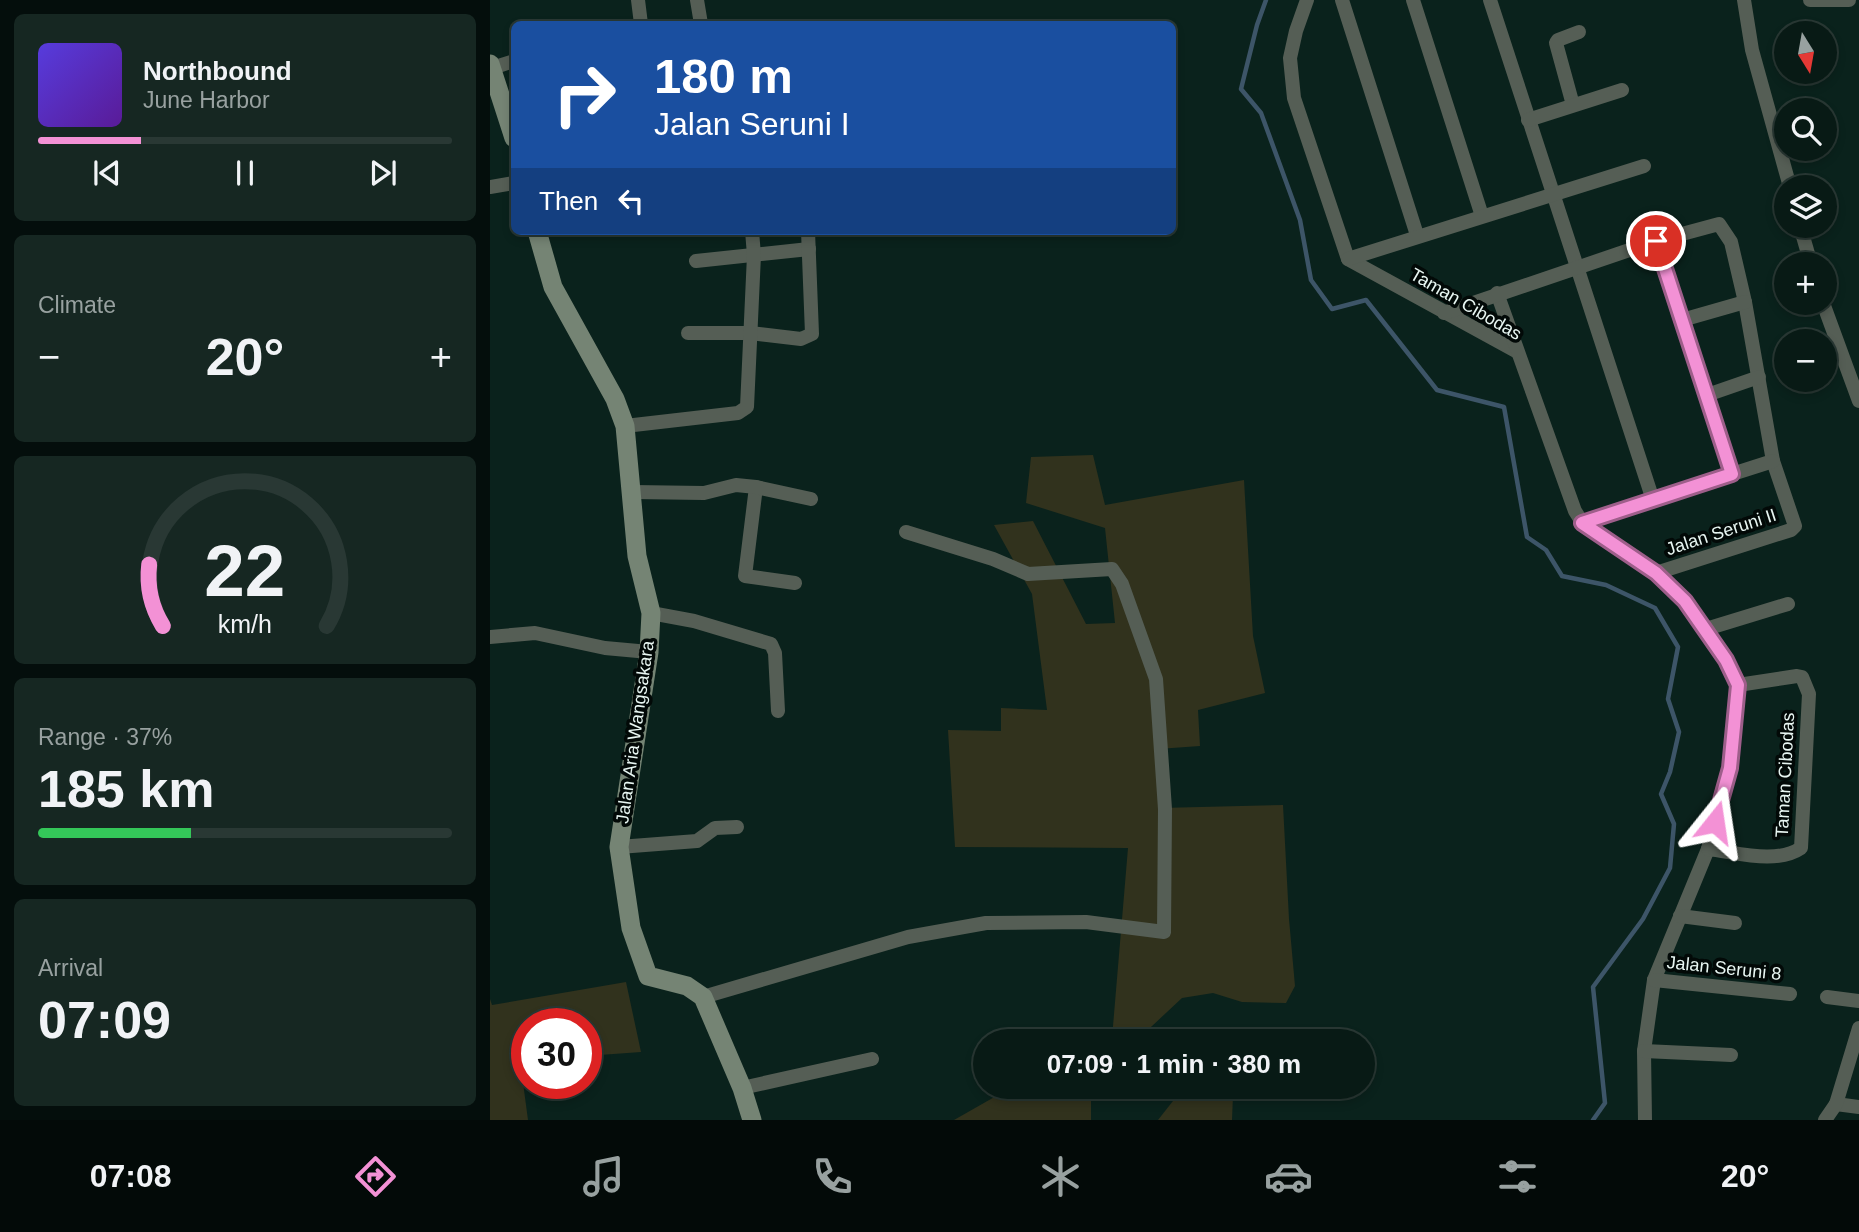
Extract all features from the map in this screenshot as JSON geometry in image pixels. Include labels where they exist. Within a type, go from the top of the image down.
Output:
[{"type":"street","points":[[638,0],[641,21]]},
{"type":"street","points":[[697,0],[700,21]]},
{"type":"street","points":[[1307,0],[1290,58],[1294,98],[1348,258],[1644,166]]},
{"type":"street","points":[[1342,0],[1417,235]]},
{"type":"street","points":[[1413,0],[1482,216]]},
{"type":"street","points":[[1490,0],[1653,500]]},
{"type":"street","points":[[1744,0],[1752,50],[1787,175]]},
{"type":"street","points":[[1810,0],[1849,0]]},
{"type":"street","points":[[1573,106],[1556,43],[1579,32]]},
{"type":"street","points":[[511,62],[491,66],[511,129]]},
{"type":"street","points":[[1528,120],[1622,90]]},
{"type":"street","points":[[490,187],[511,184]]},
{"type":"street","points":[[1444,313],[1656,241],[1718,224],[1731,242],[1745,302],[1773,461],[1582,523]]},
{"type":"street","name":"Jalan Aria Wangsakara","points":[[538,235],[553,287],[615,399],[625,426],[638,556],[651,614],[649,652],[619,847],[631,928],[648,976],[687,986],[703,998]]},
{"type":"street","points":[[625,426],[738,413],[746,409],[754,255],[752,235]]},
{"type":"street","points":[[688,332],[750,333],[800,339],[812,334],[808,235]]},
{"type":"street","points":[[1656,241],[1732,474]]},
{"type":"street","points":[[696,261],[809,249]]},
{"type":"street","name":"Taman Cibodas","points":[[1348,258],[1516,351],[1574,511],[1582,523]]},
{"type":"street","points":[[1497,293],[1516,351]]},
{"type":"street","points":[[1682,320],[1745,302]]},
{"type":"street","points":[[1827,315],[1859,401]]},
{"type":"street","points":[[1707,394],[1759,377]]},
{"type":"street","name":"Jalan Seruni II","points":[[1656,573],[1791,530],[1796,526],[1773,461]]},
{"type":"street","points":[[633,492],[704,493],[736,485],[811,499]]},
{"type":"street","points":[[756,487],[745,576],[795,583]]},
{"type":"street","points":[[1582,523],[1656,573],[1685,601],[1706,629],[1738,685],[1730,768],[1708,849],[1654,980],[1644,1051],[1645,1120]]},
{"type":"street","points":[[752,1120],[742,1088],[703,998],[908,937],[986,923],[1086,922],[1164,932],[1165,809],[1156,679],[1122,584],[1112,569],[1028,575],[993,559],[905,533]]},
{"type":"street","points":[[1706,629],[1788,604]]},
{"type":"street","points":[[651,614],[715,626],[771,643],[775,653],[778,711]]},
{"type":"street","points":[[490,637],[535,633],[606,648],[649,652]]},
{"type":"street","name":"Taman Cibodas","points":[[1708,849],[1789,856],[1801,848],[1809,694],[1806,682],[1797,676],[1738,685]]},
{"type":"street","points":[[619,847],[698,841],[715,828],[737,827]]},
{"type":"street","points":[[1680,916],[1735,923]]},
{"type":"street","name":"Jalan Seruni 8","points":[[1654,980],[1790,994]]},
{"type":"street","points":[[1826,997],[1859,1001]]},
{"type":"street","points":[[1825,1120],[1836,1104],[1859,1028]]},
{"type":"street","points":[[1644,1051],[1731,1055]]},
{"type":"street","points":[[742,1088],[872,1059]]},
{"type":"street","points":[[1836,1104],[1859,1107]]},
{"type":"green space","points":[[1093,455],[1105,505],[1244,480],[1253,636],[1265,693],[1198,710],[1200,746],[1158,749],[1160,808],[1283,805],[1295,986],[1286,1003],[1242,1002],[1213,993],[1182,998],[1149,1029],[1113,1029],[1128,848],[955,847],[948,730],[1001,731],[1001,708],[1047,710],[1032,594],[994,525],[1033,521],[1086,624],[1115,623],[1105,528],[1026,503],[1031,457]]},
{"type":"green space","points":[[626,982],[641,1052],[602,1055],[602,1008],[511,1008],[511,1099],[525,1099],[528,1120],[490,1120],[490,999],[492,1005]]},
{"type":"green space","points":[[991,1099],[1091,1099],[1091,1120],[954,1120]]},
{"type":"green space","points":[[1175,1099],[1233,1099],[1232,1120],[1158,1120]]},
{"type":"waterway","points":[[1266,0],[1241,89],[1261,113],[1300,220],[1311,280],[1332,309],[1366,300],[1437,390],[1504,407],[1527,537],[1546,550],[1562,576],[1606,585],[1655,608],[1678,647],[1668,699],[1679,732],[1670,772],[1661,794],[1674,824],[1670,868],[1643,919],[1593,987],[1605,1103],[1593,1120]]},
{"type":"route","points":[[1656,241],[1732,474],[1582,523],[1656,573],[1685,601],[1726,660],[1738,685],[1730,768],[1715,822]]}]
